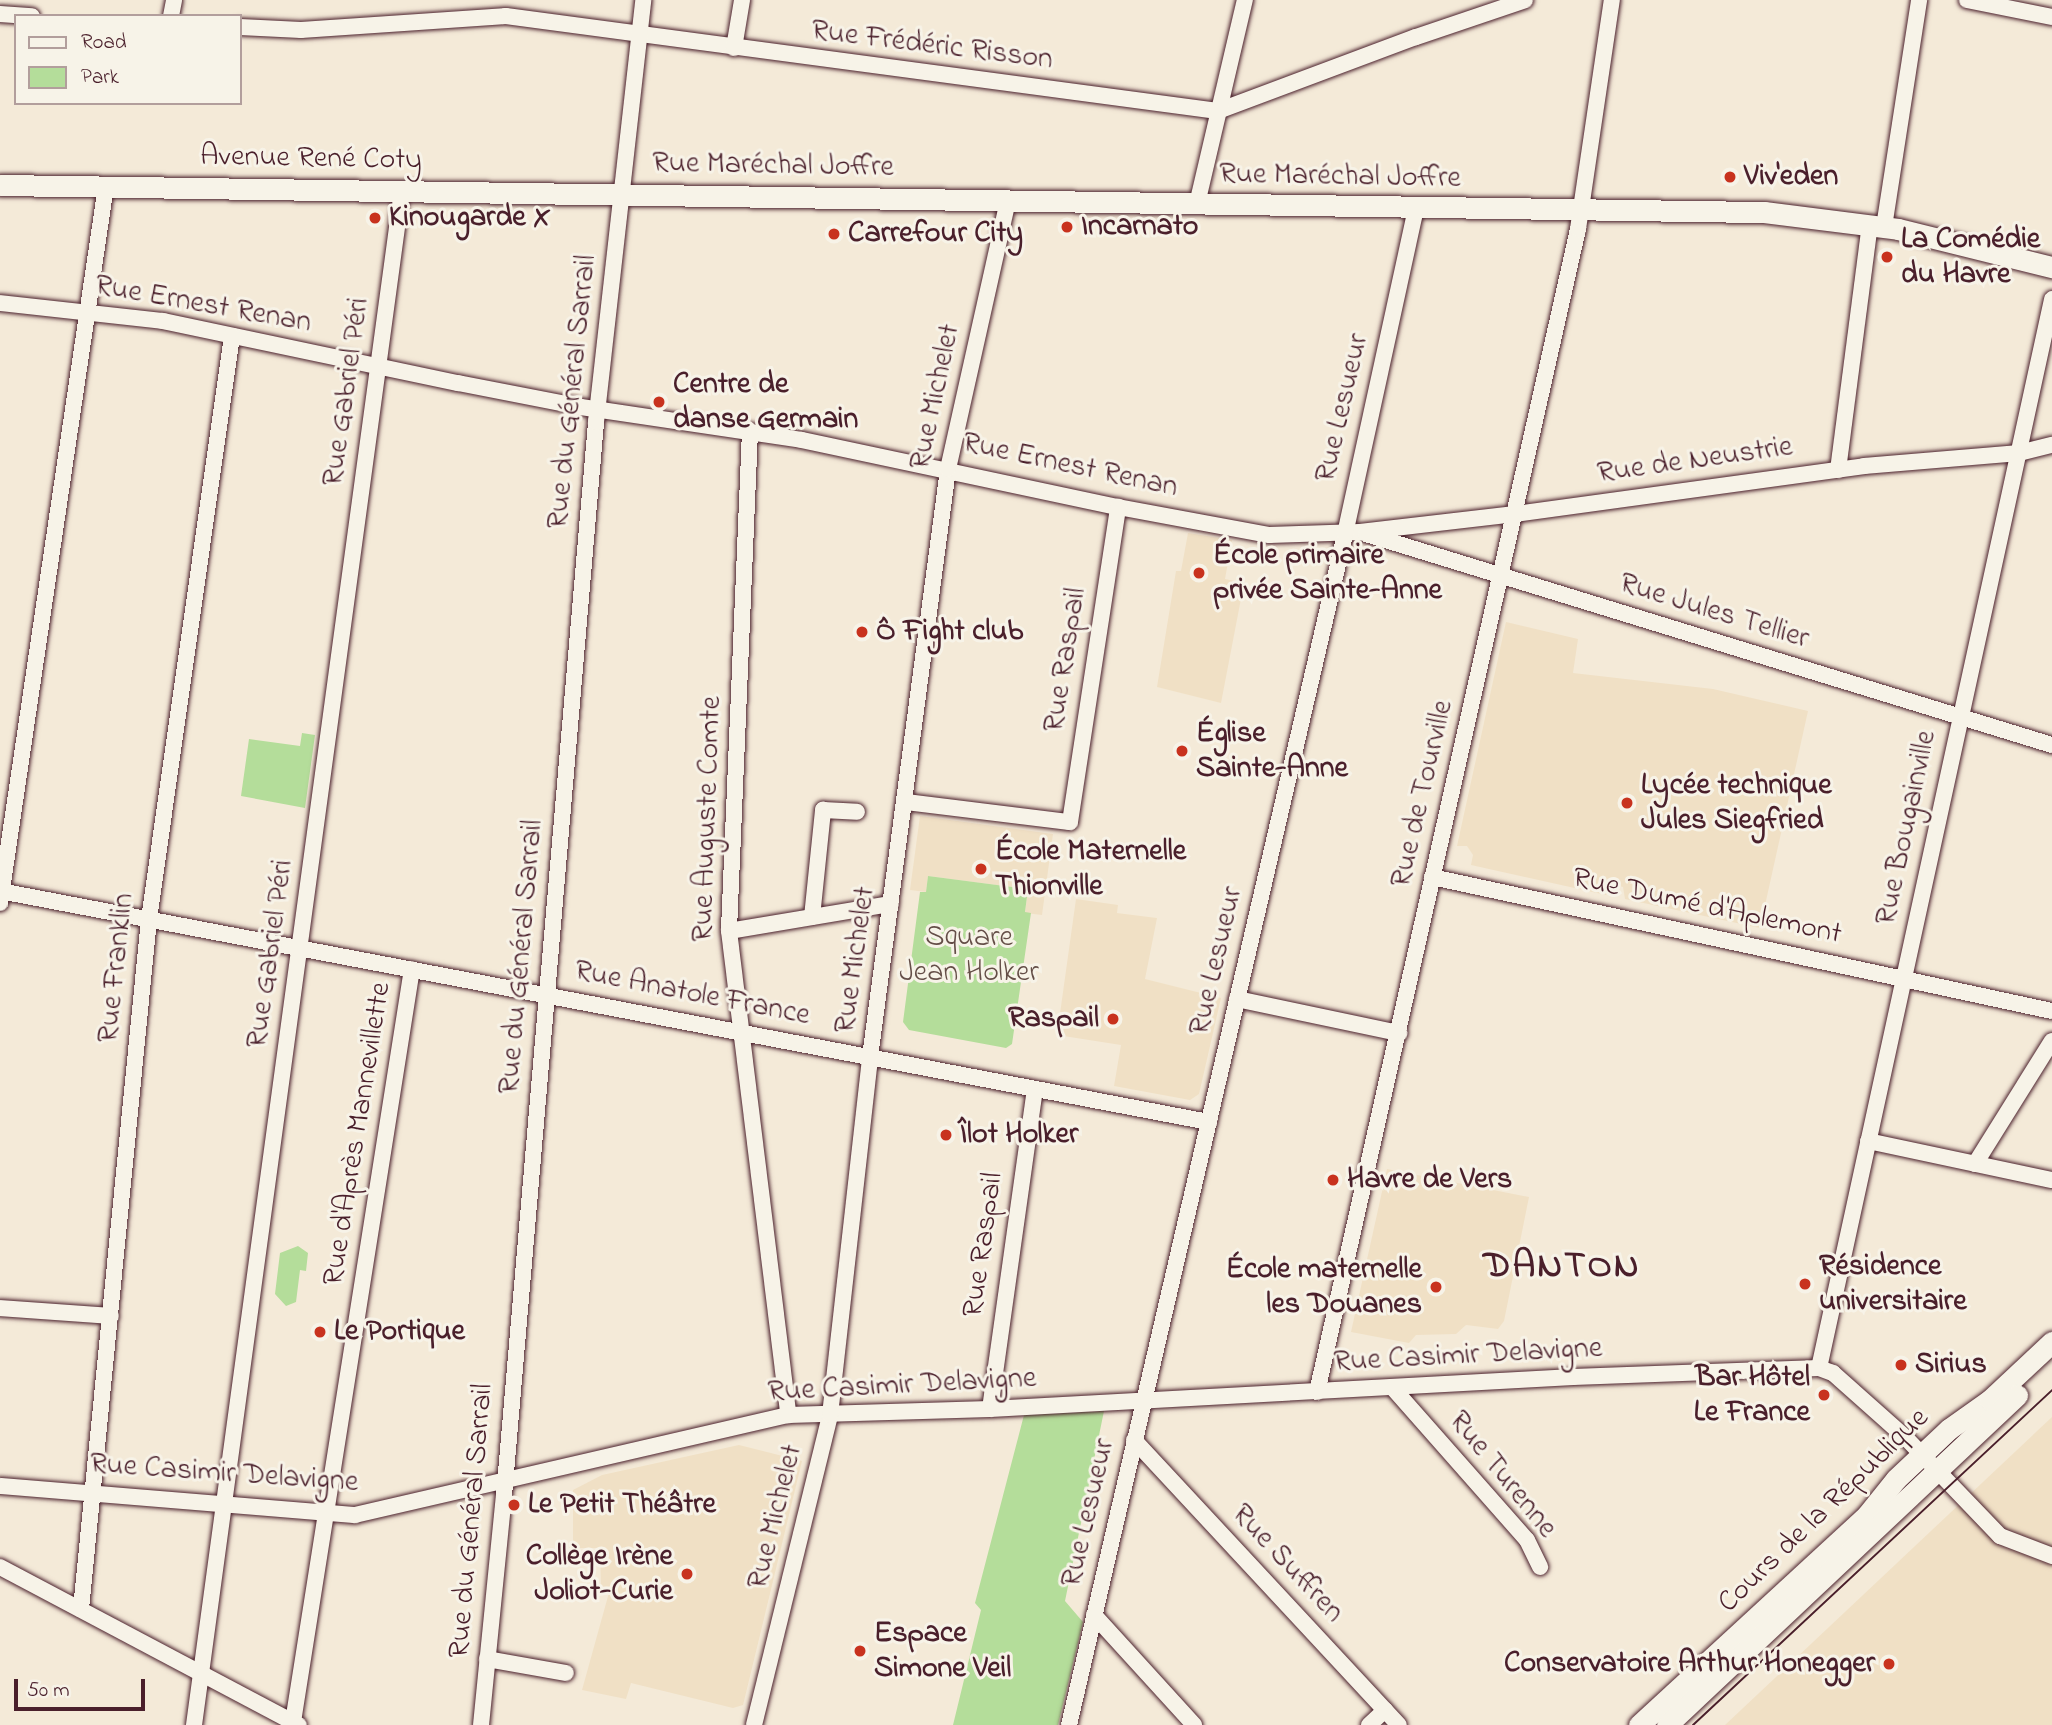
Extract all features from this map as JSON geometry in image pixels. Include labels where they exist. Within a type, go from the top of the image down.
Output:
[{"type":"main road","name":"Avenue René Coty","points":[[0,185],[621,193]]},
{"type":"main road","name":"Rue Maréchal Joffre","points":[[621,193],[1765,212],[1877,226],[2052,267]]},
{"type":"main road","name":"Cours de la République","points":[[1639,1725],[1867,1515],[1896,1479],[1929,1462],[1949,1430],[1990,1400],[2052,1342]]},
{"type":"main road","name":"Cours de la République","points":[[1667,1725],[1929,1462],[2052,1362]]},
{"type":"street","name":"Rue du Général Sarrail","points":[[481,1725],[598,409],[643,0]]},
{"type":"street","points":[[734,48],[742,0]]},
{"type":"street","points":[[1197,204],[1245,0]]},
{"type":"street","points":[[1218,111],[1416,37],[1525,0]]},
{"type":"street","name":"Rue de Tourville","points":[[1317,1392],[1582,208],[1612,0]]},
{"type":"street","points":[[1838,470],[1877,226],[1919,0]]},
{"type":"street","points":[[1967,0],[2052,17]]},
{"type":"street","name":"Rue Frédéric Risson","points":[[242,27],[301,30],[506,16],[1218,111]]},
{"type":"street","points":[[1,895],[90,313],[106,186]]},
{"type":"street","name":"Rue Gabriel Péri","points":[[194,1725],[402,190]]},
{"type":"street","name":"Rue Michelet","points":[[754,1725],[830,1415],[870,1057],[906,802],[948,469],[1008,201]]},
{"type":"street","name":"Rue Lesueur","points":[[1069,1725],[1237,999],[1353,533],[1416,208]]},
{"type":"street","name":"Rue Bougainville","points":[[1818,1368],[2052,299]]},
{"type":"street","name":"Rue Ernest Renan","points":[[0,303],[163,321],[598,409],[750,431],[948,469],[1118,508],[1269,535],[1353,533]]},
{"type":"street","name":"Rue Franklin","points":[[81,1609],[149,919],[232,336]]},
{"type":"street","name":"Rue Auguste Comte","points":[[750,431],[729,932],[788,1415]]},
{"type":"street","name":"Rue de Neustrie","points":[[1353,533],[1838,470],[2019,453],[2052,445]]},
{"type":"street","name":"Rue Raspail","points":[[906,802],[1070,822],[1118,508]]},
{"type":"street","name":"Rue Jules Tellier","points":[[1353,533],[2052,745]]},
{"type":"street","points":[[812,917],[823,810],[857,812]]},
{"type":"street","name":"Rue Dumé d'Aplemont","points":[[1432,877],[2052,1011]]},
{"type":"street","name":"Rue Anatole France","points":[[1,895],[149,919],[1209,1122]]},
{"type":"street","points":[[729,932],[891,904]]},
{"type":"street","name":"Rue d'Après Mannevillette","points":[[296,1723],[412,969]]},
{"type":"street","points":[[1237,999],[1399,1033]]},
{"type":"street","points":[[1975,1164],[2052,1041]]},
{"type":"street","name":"Rue Raspail","points":[[990,1409],[1035,1088]]},
{"type":"street","points":[[1868,1141],[2052,1180]]},
{"type":"street","points":[[0,1308],[111,1316]]},
{"type":"street","points":[[1818,1368],[1833,1373],[1929,1462],[2000,1536],[2052,1556]]},
{"type":"street","name":"Rue Casimir Delavigne","points":[[0,1486],[355,1515],[788,1415],[990,1409],[1818,1368]]},
{"type":"street","name":"Rue Turenne","points":[[1392,1387],[1527,1540],[1540,1567]]},
{"type":"street","name":"Rue Suffren","points":[[1134,1440],[1399,1725]]},
{"type":"street","points":[[0,1567],[296,1723]]},
{"type":"street","points":[[1094,1615],[1194,1725]]},
{"type":"street","points":[[487,1659],[566,1673]]},
{"type":"street","points":[[1369,1725],[1385,1710]]},
{"type":"shaded area","points":[[1188,533],[1232,540],[1225,579],[1244,583],[1221,703],[1157,687],[1176,571],[1181,571]]},
{"type":"shaded area","name":"Lycée technique Jules Siegfried","points":[[1506,622],[1578,639],[1573,673],[1713,689],[1808,711],[1760,928],[1625,899],[1623,887],[1619,886],[1614,885],[1606,895],[1471,865],[1473,855],[1467,846],[1457,846]]},
{"type":"shaded area","name":"École Maternelle Thionville","points":[[920,816],[1053,834],[1042,915],[1025,913],[1028,889],[928,876],[926,892],[910,890]]},
{"type":"shaded area","points":[[1076,899],[1118,905],[1117,913],[1157,918],[1145,979],[1221,998],[1199,1094],[1190,1100],[1114,1086],[1121,1045],[1057,1035]]},
{"type":"shaded area","name":"École maternelle les Douanes","points":[[1387,1169],[1529,1197],[1504,1321],[1498,1329],[1466,1325],[1456,1334],[1416,1335],[1409,1343],[1351,1332]]},
{"type":"shaded area","points":[[2052,1417],[2052,1725],[1725,1725]]},
{"type":"shaded area","name":"Collège Irène Joliot-Curie","points":[[739,1445],[802,1461],[743,1705],[733,1708],[631,1683],[626,1699],[582,1690],[610,1589],[601,1589],[600,1548],[573,1548],[573,1490],[602,1475]]},
{"type":"green space","points":[[302,733],[315,735],[305,808],[241,796],[249,739],[300,746]]},
{"type":"green space","name":"Square Jean Holker","points":[[928,876],[1028,889],[1025,912],[1031,913],[1012,1044],[1006,1048],[909,1030],[903,1022],[920,892],[926,892]]},
{"type":"green space","points":[[298,1246],[308,1253],[306,1271],[300,1270],[296,1302],[286,1306],[275,1294],[280,1253]]},
{"type":"green space","points":[[1104,1411],[1065,1601],[1083,1622],[1058,1725],[953,1725],[981,1610],[975,1603],[1024,1415]]},
{"type":"tram line","points":[[1693,1725],[2052,1390]]},
{"type":"place","name":"Viv'eden","points":[[1730,177]]},
{"type":"place","name":"Kinougarde X","points":[[375,218]]},
{"type":"place","name":"Incarnato","points":[[1067,227]]},
{"type":"place","name":"Carrefour City","points":[[834,234]]},
{"type":"place","name":"La Comédie du Havre","points":[[1887,257]]},
{"type":"place","name":"Centre de danse Germain","points":[[659,402]]},
{"type":"place","name":"École primaire privée Sainte-Anne","points":[[1199,573]]},
{"type":"place","name":"Ô Fight club","points":[[862,632]]},
{"type":"place","name":"Église Sainte-Anne","points":[[1182,751]]},
{"type":"place","name":"Lycée technique Jules Siegfried","points":[[1627,803]]},
{"type":"place","name":"École Maternelle Thionville","points":[[981,869]]},
{"type":"place","name":"Raspail","points":[[1113,1019]]},
{"type":"place","name":"Îlot Holker","points":[[946,1135]]},
{"type":"place","name":"Havre de Vers","points":[[1333,1180]]},
{"type":"place","name":"Résidence universitaire","points":[[1805,1284]]},
{"type":"place","name":"École maternelle les Douanes","points":[[1436,1287]]},
{"type":"place","name":"Le Portique","points":[[320,1332]]},
{"type":"place","name":"Sirius","points":[[1901,1365]]},
{"type":"place","name":"Bar Hôtel Le France","points":[[1824,1395]]},
{"type":"place","name":"Le Petit Théâtre","points":[[514,1505]]},
{"type":"place","name":"Collège Irène Joliot-Curie","points":[[687,1574]]},
{"type":"place","name":"Espace Simone Veil","points":[[860,1651]]},
{"type":"place","name":"Conservatoire Arthur Honegger","points":[[1889,1664]]},
{"type":"district","name":"DANTON","points":[[1562,1267]]}]
